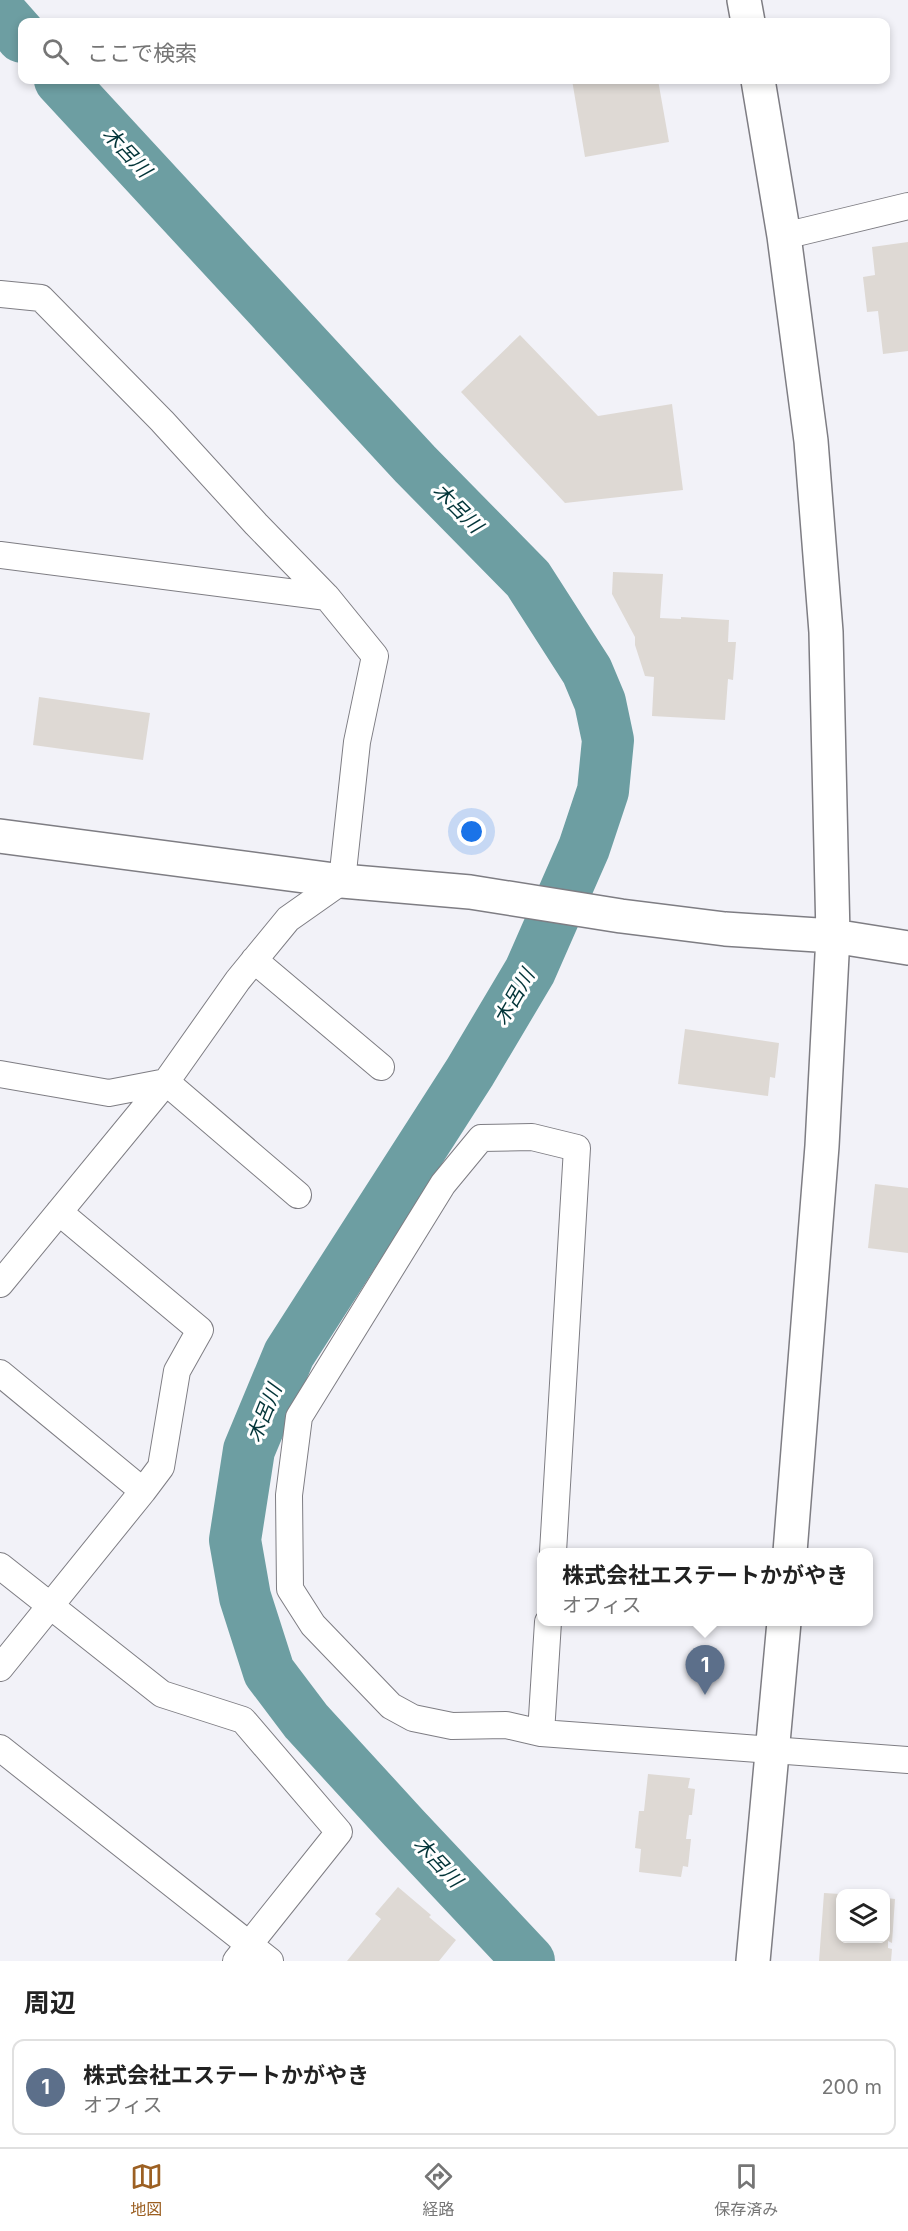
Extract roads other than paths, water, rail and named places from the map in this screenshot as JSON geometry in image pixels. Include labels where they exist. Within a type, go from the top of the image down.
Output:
[{"type":"street","points":[[744,0],[747,18]]},
{"type":"street","points":[[759,84],[784,236],[810,441],[826,632],[833,936],[822,1146],[790,1548]]},
{"type":"street","points":[[784,236],[908,206]]},
{"type":"street","points":[[0,294],[41,298],[162,421],[256,524],[327,597],[375,656],[357,742],[342,881],[288,919],[238,980],[166,1082],[0,1284]]},
{"type":"street","points":[[0,555],[327,597]]},
{"type":"street","points":[[0,836],[342,881],[470,892],[621,916],[725,929],[833,936],[908,948]]},
{"type":"street","points":[[254,960],[381,1067]]},
{"type":"street","points":[[0,1074],[109,1093],[166,1082]]},
{"type":"street","points":[[166,1082],[298,1196]]},
{"type":"street","points":[[553,1548],[577,1148],[532,1137],[481,1138],[442,1184],[299,1417],[289,1496],[290,1589],[313,1625],[391,1706],[413,1718],[452,1726],[506,1725],[541,1733],[908,1760]]},
{"type":"street","points":[[0,1668],[160,1467],[177,1371],[200,1330],[59,1212]]},
{"type":"street","points":[[0,1373],[143,1491]]},
{"type":"street","points":[[0,1566],[162,1694],[243,1720],[339,1832],[243,1953]]},
{"type":"street","points":[[541,1733],[548,1626]]},
{"type":"street","points":[[753,1961],[784,1626]]},
{"type":"street","points":[[0,1748],[243,1953],[270,1961]]},
{"type":"waterway","name":"木呂川","points":[[0,12],[18,32]]},
{"type":"waterway","name":"木呂川","points":[[64,84],[415,464],[528,579],[587,671],[600,702],[608,740],[603,791],[584,848],[530,971],[470,1072],[289,1354],[249,1450],[235,1540],[245,1597],[269,1672],[306,1721],[529,1961]]},
{"type":"place","name":"株式会社エステートかがやき","points":[[705,1695]]}]
